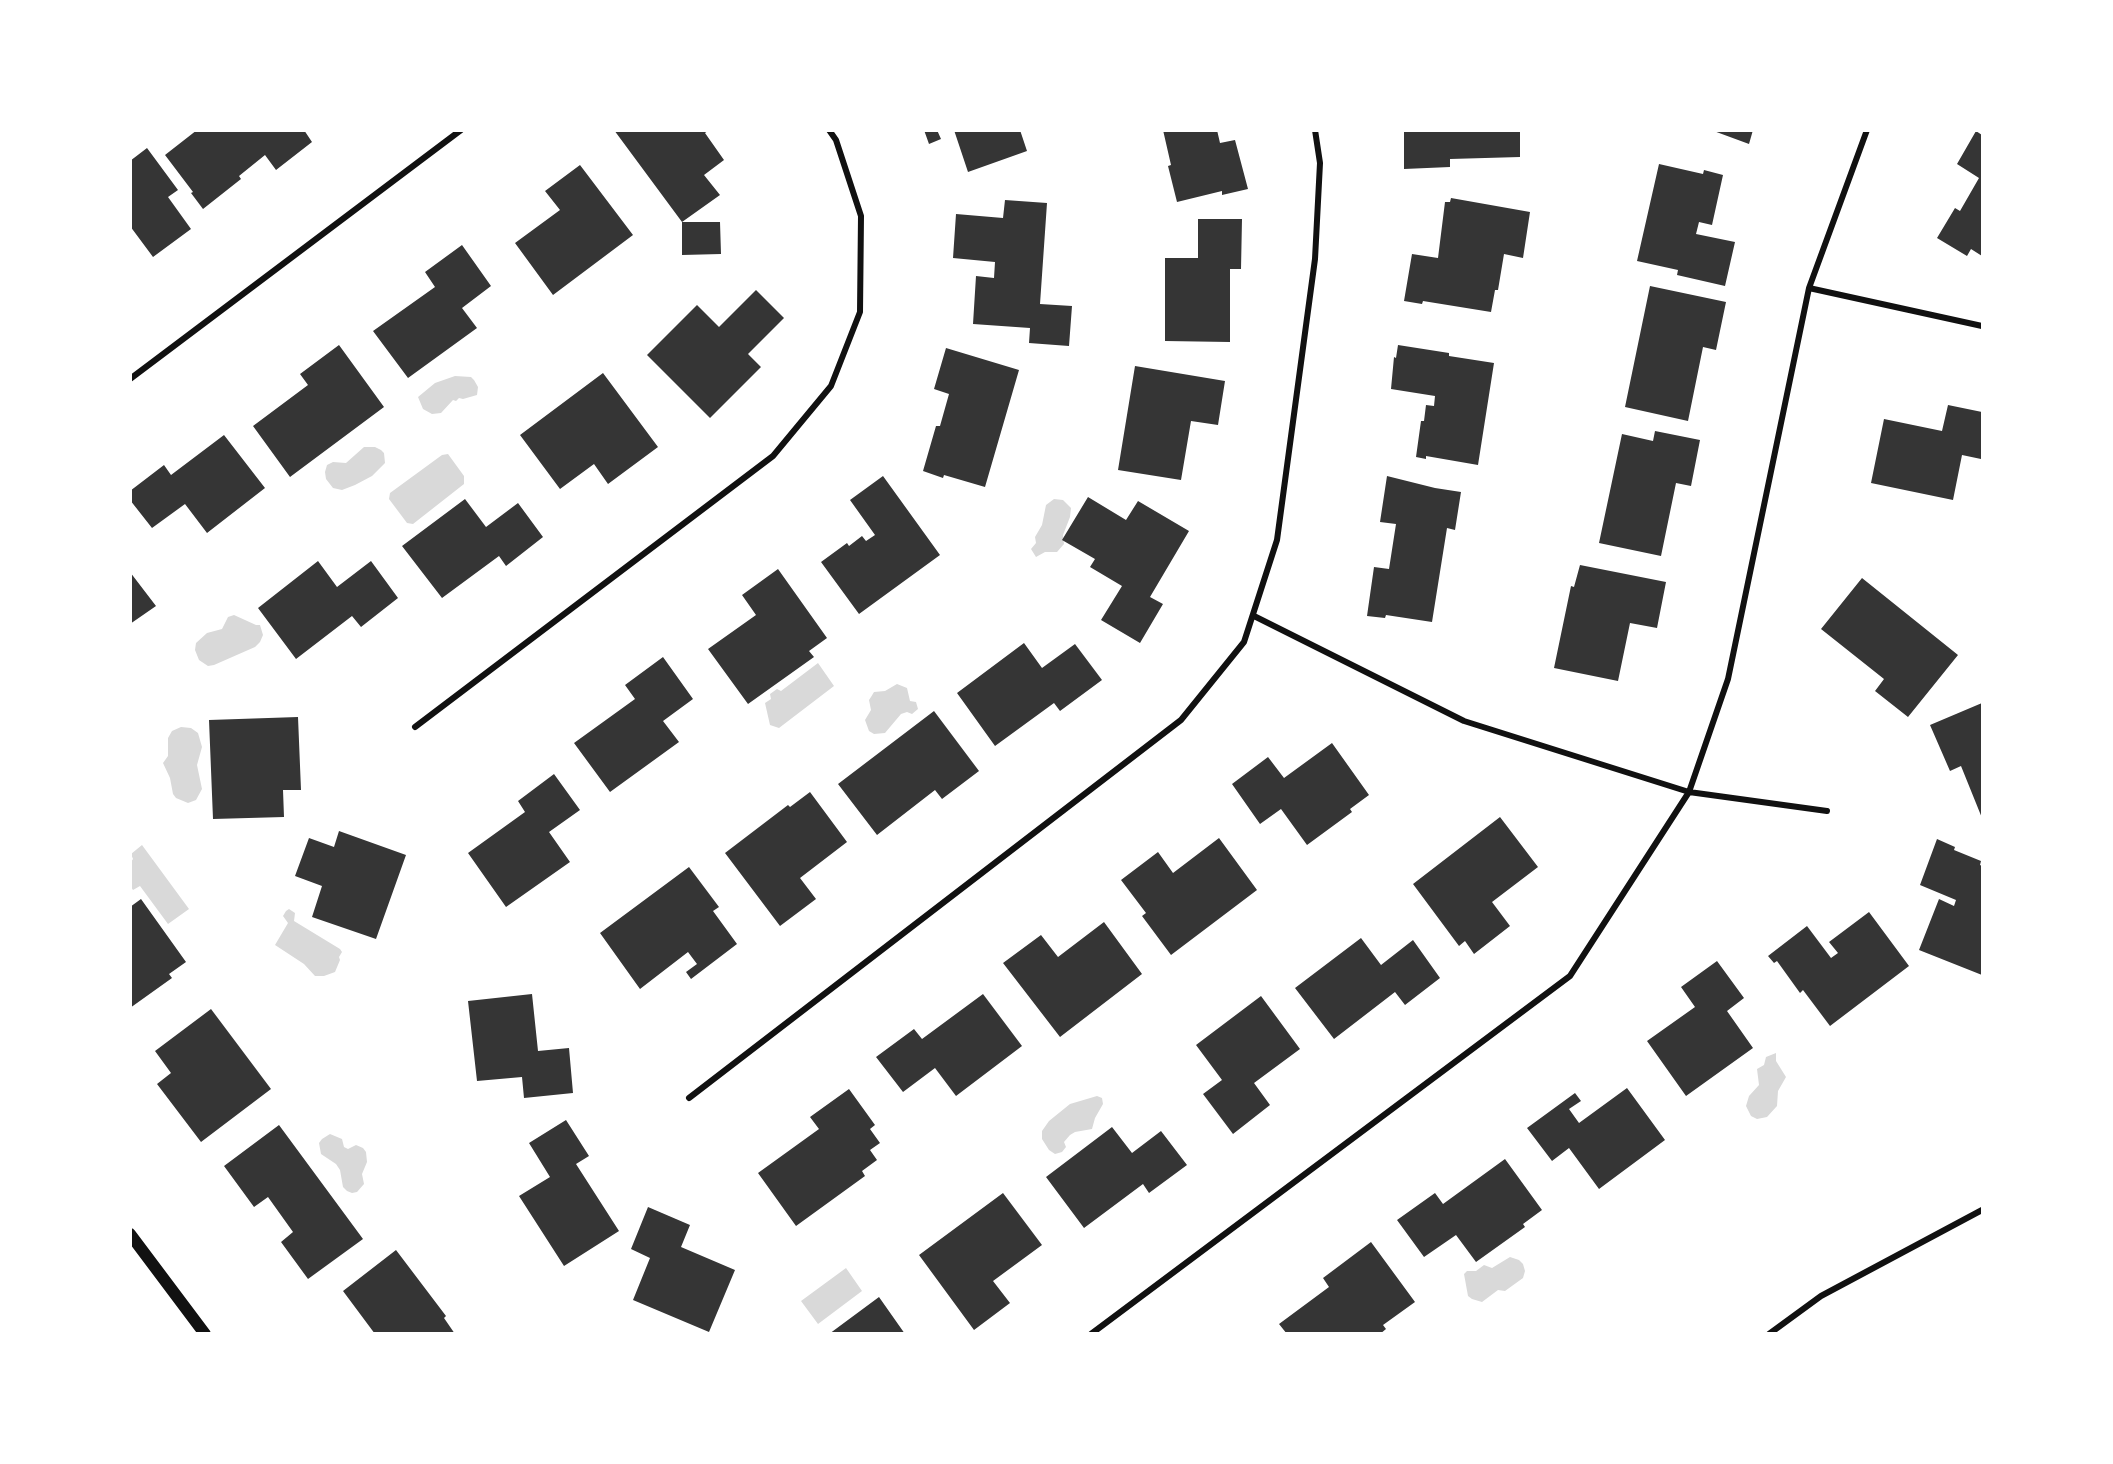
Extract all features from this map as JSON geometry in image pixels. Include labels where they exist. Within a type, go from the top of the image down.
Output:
[{"type":"main road","points":[[130,1234],[205,1334]]},
{"type":"street","points":[[130,379],[461,130]]},
{"type":"street","points":[[415,727],[773,456],[831,386],[860,312],[861,216],[836,140],[829,130]]},
{"type":"street","points":[[688,1098],[1181,720],[1244,642],[1277,540],[1315,259],[1320,163],[1315,130]]},
{"type":"street","points":[[1091,1334],[1570,976],[1689,792],[1728,679],[1809,288],[1867,130]]},
{"type":"street","points":[[1809,288],[1983,326]]},
{"type":"street","points":[[1254,616],[1464,721],[1689,792],[1827,811]]},
{"type":"street","points":[[1769,1334],[1821,1296],[1983,1210]]},
{"type":"shaded area","points":[[455,376],[471,377],[478,387],[477,395],[453,400],[441,413],[432,414],[423,409],[418,397],[435,383]]},
{"type":"shaded area","points":[[364,447],[375,447],[381,450],[384,453],[385,463],[372,476],[355,485],[342,490],[333,488],[326,479],[327,465],[333,462],[346,463]]},
{"type":"shaded area","points":[[448,454],[464,476],[464,484],[413,524],[407,523],[389,499],[390,493],[442,455]]},
{"type":"shaded area","points":[[1054,499],[1063,500],[1071,508],[1063,535],[1064,544],[1057,552],[1045,552],[1036,557],[1031,549],[1036,543],[1035,537],[1042,525],[1046,505]]},
{"type":"shaded area","points":[[234,615],[260,625],[263,635],[260,642],[255,647],[208,666],[199,660],[195,650],[196,643],[207,633],[222,629],[228,617]]},
{"type":"shaded area","points":[[818,663],[834,686],[779,728],[770,725],[765,703],[771,699],[770,694],[777,689],[781,691]]},
{"type":"shaded area","points":[[897,684],[907,688],[910,701],[916,702],[918,709],[912,714],[907,712],[901,714],[885,733],[874,734],[869,731],[865,720],[871,710],[869,700],[874,692],[885,691]]},
{"type":"shaded area","points":[[181,727],[191,728],[198,733],[202,747],[197,765],[202,789],[196,800],[188,803],[176,798],[173,794],[170,778],[163,763],[168,756],[168,738],[172,731]]},
{"type":"shaded area","points":[[142,845],[189,909],[168,924],[140,886],[133,890],[131,887],[133,859],[131,854]]},
{"type":"shaded area","points":[[289,909],[295,913],[294,921],[340,949],[342,952],[335,972],[315,976],[304,964],[275,945],[288,923],[283,916]]},
{"type":"shaded area","points":[[1776,1053],[1776,1061],[1786,1077],[1778,1091],[1777,1106],[1767,1117],[1757,1119],[1751,1116],[1746,1106],[1749,1096],[1759,1085],[1757,1069],[1764,1065],[1766,1057]]},
{"type":"shaded area","points":[[1097,1096],[1102,1098],[1103,1104],[1092,1129],[1070,1135],[1064,1142],[1066,1147],[1062,1152],[1055,1154],[1049,1150],[1042,1139],[1042,1131],[1049,1121],[1070,1104]]},
{"type":"shaded area","points":[[330,1134],[342,1139],[344,1147],[348,1149],[356,1145],[366,1152],[367,1162],[362,1174],[364,1184],[357,1192],[352,1193],[343,1187],[340,1170],[336,1164],[321,1154],[319,1143]]},
{"type":"shaded area","points":[[1510,1257],[1523,1264],[1525,1271],[1523,1278],[1505,1291],[1498,1290],[1482,1302],[1468,1296],[1464,1274],[1467,1271],[1476,1271],[1484,1265],[1492,1268]]},
{"type":"shaded area","points":[[846,1268],[862,1291],[818,1324],[801,1301]]},
{"type":"building","points":[[197,130],[304,130],[312,142],[276,170],[265,155],[239,176],[241,179],[203,209],[165,155]]},
{"type":"building","points":[[614,130],[709,130],[705,133],[724,160],[704,175],[720,195],[682,222]]},
{"type":"building","points":[[924,130],[937,130],[941,139],[929,144]]},
{"type":"building","points":[[954,130],[1020,130],[1027,151],[968,172]]},
{"type":"building","points":[[1163,130],[1217,130],[1220,143],[1235,140],[1248,189],[1222,195],[1222,191],[1177,202],[1168,166],[1171,165]]},
{"type":"building","points":[[1404,130],[1520,130],[1520,157],[1450,159],[1450,167],[1404,169]]},
{"type":"building","points":[[1711,130],[1753,130],[1749,144]]},
{"type":"building","points":[[1976,131],[1982,135],[1982,256],[1971,249],[1967,256],[1937,238],[1955,208],[1960,211],[1979,178],[1957,164]]},
{"type":"building","points":[[147,148],[178,190],[168,197],[191,229],[153,257],[130,226],[130,161]]},
{"type":"building","points":[[1659,164],[1703,174],[1704,170],[1723,175],[1712,225],[1699,222],[1696,234],[1735,242],[1725,286],[1677,275],[1678,270],[1637,261]]},
{"type":"building","points":[[580,165],[633,235],[553,295],[515,243],[560,210],[545,191]]},
{"type":"building","points":[[1451,198],[1530,212],[1523,258],[1504,254],[1498,290],[1495,290],[1491,312],[1423,301],[1422,304],[1404,301],[1412,254],[1438,258],[1445,202],[1450,202]]},
{"type":"building","points":[[1005,200],[1047,203],[1040,304],[1072,306],[1069,346],[1029,343],[1030,328],[973,324],[976,276],[994,278],[995,262],[953,258],[956,214],[1003,218]]},
{"type":"building","points":[[1198,219],[1242,219],[1241,269],[1230,269],[1230,342],[1165,341],[1165,258],[1198,258]]},
{"type":"building","points":[[682,222],[720,222],[721,254],[682,255]]},
{"type":"building","points":[[462,245],[491,286],[462,308],[477,328],[408,378],[373,331],[435,287],[425,272]]},
{"type":"building","points":[[1650,286],[1726,302],[1716,350],[1703,347],[1688,421],[1625,407]]},
{"type":"building","points":[[756,290],[784,318],[748,354],[761,367],[710,418],[647,355],[697,305],[719,327]]},
{"type":"building","points":[[339,345],[384,407],[290,477],[253,426],[308,385],[300,374]]},
{"type":"building","points":[[1398,345],[1494,363],[1478,465],[1426,456],[1426,459],[1416,457],[1421,421],[1424,421],[1426,405],[1434,406],[1435,396],[1391,389],[1394,357],[1396,358]]},
{"type":"building","points":[[946,348],[1019,370],[985,487],[923,471],[936,426],[940,426],[949,394],[934,389]]},
{"type":"building","points":[[1135,366],[1225,381],[1218,425],[1191,421],[1181,480],[1118,470]]},
{"type":"building","points":[[603,373],[658,447],[608,484],[594,464],[560,489],[520,435]]},
{"type":"building","points":[[1948,405],[1982,412],[1981,459],[1962,455],[1953,500],[1871,483],[1884,419],[1942,431]]},
{"type":"building","points":[[1655,431],[1700,440],[1691,486],[1676,483],[1661,556],[1599,543],[1622,434],[1653,441]]},
{"type":"building","points":[[224,435],[265,488],[207,533],[185,504],[152,528],[130,500],[130,491],[164,465],[171,475]]},
{"type":"building","points":[[883,476],[940,555],[859,614],[821,562],[847,543],[849,546],[862,536],[866,541],[875,535],[850,500]]},
{"type":"building","points":[[1387,476],[1461,492],[1455,530],[1447,528],[1432,622],[1386,615],[1385,618],[1367,616],[1374,567],[1389,569],[1396,524],[1380,522]]},
{"type":"building","points":[[1088,497],[1126,520],[1138,501],[1189,531],[1150,597],[1163,604],[1140,643],[1101,620],[1122,586],[1090,567],[1095,559],[1062,540]]},
{"type":"building","points":[[465,499],[486,527],[518,503],[543,537],[506,566],[499,556],[442,598],[402,546]]},
{"type":"building","points":[[318,561],[337,587],[371,561],[398,598],[361,627],[352,616],[296,659],[258,608]]},
{"type":"building","points":[[1580,565],[1666,582],[1657,628],[1630,623],[1618,681],[1554,668],[1571,586],[1574,587]]},
{"type":"building","points":[[778,569],[827,638],[809,651],[814,657],[748,704],[708,649],[756,615],[742,595]]},
{"type":"building","points":[[130,572],[156,606],[130,624]]},
{"type":"building","points":[[1862,578],[1958,655],[1908,717],[1875,691],[1884,679],[1821,629]]},
{"type":"building","points":[[1024,643],[1042,668],[1075,644],[1102,680],[1060,711],[1054,703],[995,746],[957,693]]},
{"type":"building","points":[[663,657],[693,699],[663,721],[679,742],[610,792],[574,743],[635,699],[625,685]]},
{"type":"building","points":[[1982,703],[1982,818],[1961,766],[1950,771],[1930,725]]},
{"type":"building","points":[[934,711],[979,771],[942,799],[935,790],[877,835],[838,784]]},
{"type":"building","points":[[298,717],[301,790],[283,790],[284,817],[213,819],[209,720]]},
{"type":"building","points":[[1332,743],[1369,795],[1350,809],[1352,812],[1307,845],[1281,809],[1260,824],[1232,784],[1268,757],[1284,778]]},
{"type":"building","points":[[554,774],[580,810],[549,832],[570,862],[506,907],[468,853],[525,812],[518,801]]},
{"type":"building","points":[[810,792],[847,842],[800,878],[816,899],[780,926],[725,853],[788,805],[790,807]]},
{"type":"building","points":[[1500,817],[1538,867],[1492,902],[1510,926],[1474,954],[1465,941],[1459,946],[1413,884]]},
{"type":"building","points":[[339,831],[406,855],[376,939],[312,917],[322,886],[295,876],[309,838],[334,847]]},
{"type":"building","points":[[1219,838],[1257,890],[1171,955],[1142,916],[1146,913],[1121,880],[1158,852],[1173,873]]},
{"type":"building","points":[[1937,839],[1955,847],[1954,850],[1981,861],[1982,975],[1919,950],[1939,899],[1954,906],[1956,900],[1920,885]]},
{"type":"building","points":[[689,867],[719,907],[713,911],[737,944],[691,979],[686,972],[697,964],[688,952],[640,989],[600,933]]},
{"type":"building","points":[[141,899],[186,962],[169,974],[172,978],[130,1008],[130,907]]},
{"type":"building","points":[[1869,912],[1909,966],[1830,1026],[1803,990],[1800,993],[1777,961],[1774,963],[1768,956],[1807,926],[1831,958],[1838,953],[1829,942]]},
{"type":"building","points":[[1104,922],[1142,974],[1060,1037],[1003,963],[1041,935],[1058,957]]},
{"type":"building","points":[[1361,938],[1381,965],[1413,940],[1440,978],[1405,1005],[1395,992],[1334,1039],[1295,988]]},
{"type":"building","points":[[1717,961],[1744,998],[1727,1011],[1753,1048],[1686,1096],[1647,1041],[1695,1007],[1681,987]]},
{"type":"building","points":[[532,994],[538,1051],[569,1048],[573,1093],[524,1098],[522,1077],[477,1081],[468,1001]]},
{"type":"building","points":[[983,994],[1022,1046],[956,1096],[935,1068],[903,1092],[876,1057],[914,1029],[922,1039]]},
{"type":"building","points":[[1261,996],[1300,1049],[1254,1083],[1270,1105],[1233,1134],[1203,1094],[1222,1080],[1196,1045]]},
{"type":"building","points":[[211,1009],[271,1089],[201,1142],[157,1084],[171,1073],[155,1051]]},
{"type":"building","points":[[1627,1088],[1665,1140],[1599,1189],[1569,1148],[1552,1161],[1527,1128],[1575,1093],[1581,1101],[1569,1109],[1579,1123]]},
{"type":"building","points":[[849,1089],[875,1125],[870,1129],[880,1143],[870,1150],[877,1160],[862,1171],[865,1176],[796,1226],[758,1173],[819,1129],[810,1117]]},
{"type":"building","points":[[566,1120],[589,1156],[576,1164],[619,1231],[564,1266],[519,1196],[550,1177],[529,1143]]},
{"type":"building","points":[[279,1125],[363,1239],[308,1279],[281,1242],[293,1232],[268,1197],[254,1207],[224,1166]]},
{"type":"building","points":[[1112,1127],[1132,1153],[1161,1131],[1187,1165],[1149,1193],[1143,1184],[1084,1228],[1046,1177]]},
{"type":"building","points":[[1505,1159],[1542,1210],[1523,1224],[1525,1227],[1476,1262],[1456,1235],[1424,1257],[1397,1220],[1435,1193],[1443,1204]]},
{"type":"building","points":[[1003,1193],[1042,1245],[993,1281],[1010,1303],[974,1330],[919,1255]]},
{"type":"building","points":[[648,1207],[690,1225],[681,1247],[735,1270],[709,1332],[633,1300],[650,1258],[631,1249]]},
{"type":"building","points":[[1371,1242],[1415,1302],[1383,1325],[1386,1329],[1380,1334],[1287,1334],[1279,1324],[1329,1287],[1323,1278]]},
{"type":"building","points":[[396,1250],[446,1316],[444,1318],[455,1334],[375,1334],[343,1291]]},
{"type":"building","points":[[879,1297],[905,1334],[829,1334]]}]
